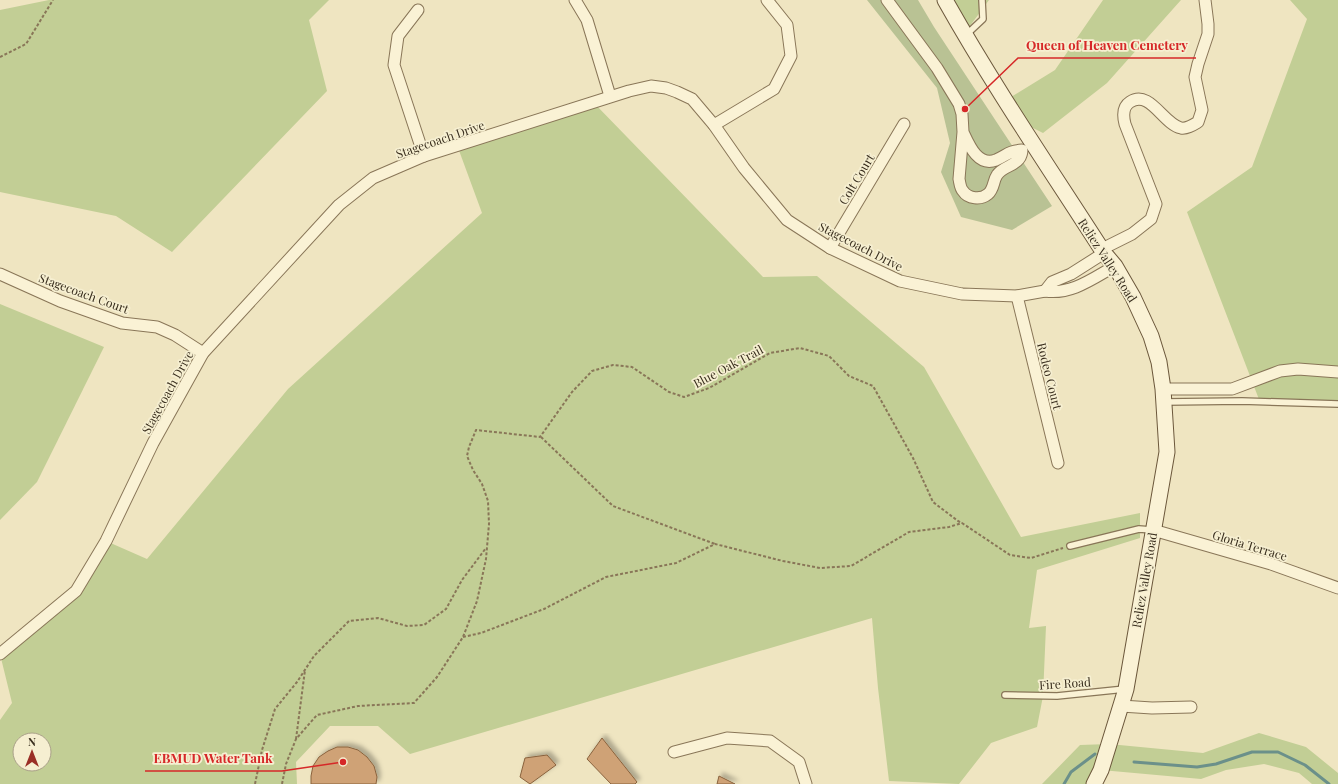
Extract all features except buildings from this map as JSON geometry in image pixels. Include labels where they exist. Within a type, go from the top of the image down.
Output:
[{"type":"main road","name":"Reliez Valley Road","points":[[945,0],[1028,147],[1115,266],[1133,297],[1151,336],[1159,362],[1164,395],[1167,452],[1126,689],[1101,770],[1094,784]]},
{"type":"street","points":[[575,0],[587,20],[610,96]]},
{"type":"street","points":[[714,125],[774,89],[791,56],[787,25],[767,0]]},
{"type":"street","points":[[886,0],[937,68],[959,104],[964,132],[959,179],[963,192],[975,198],[988,194],[997,175],[1019,159],[1028,147]]},
{"type":"street","name":"Stagecoach Drive","points":[[1044,291],[1052,282],[1071,274],[1103,251],[1132,234],[1151,219],[1156,204],[1124,124],[1123,114],[1128,102],[1135,99],[1142,99],[1150,103],[1168,120],[1181,128],[1189,127],[1198,122],[1202,110],[1195,77],[1208,34],[1205,0]]},
{"type":"street","points":[[418,10],[398,36],[394,65],[424,156]]},
{"type":"street","name":"Stagecoach Drive","points":[[0,654],[76,591],[106,541],[153,443],[203,353],[339,205],[373,178],[424,156],[610,96],[651,86],[666,88],[692,99],[714,125],[744,168],[787,220],[830,248],[900,281],[962,294],[1017,296],[1044,291],[1059,292],[1077,287],[1115,266]]},
{"type":"street","name":"Colt Court","points":[[830,248],[904,124]]},
{"type":"street","points":[[964,132],[969,146],[979,158],[989,161],[995,160],[1013,151],[1028,147]]},
{"type":"street","points":[[989,161],[997,175]]},
{"type":"street","name":"Stagecoach Court","points":[[0,274],[60,301],[122,323],[156,327],[175,335],[203,353]]},
{"type":"street","points":[[1071,274],[1077,287]]},
{"type":"street","name":"Rodeo Court","points":[[1017,296],[1058,462]]},
{"type":"street","points":[[1164,395],[1232,389],[1280,371],[1298,369],[1336,372]]},
{"type":"street","name":"Gloria Terrace","points":[[1153,530],[1271,564],[1338,588]]},
{"type":"street","points":[[1121,706],[1152,708],[1191,707]]},
{"type":"street","points":[[674,752],[727,738],[770,741],[799,762],[806,784]]},
{"type":"lane","points":[[965,36],[983,19],[982,0]]},
{"type":"lane","points":[[1164,395],[1242,401],[1338,404]]},
{"type":"lane","points":[[1070,546],[1139,529],[1153,530]]},
{"type":"lane","name":"Fire Road","points":[[1005,695],[1057,696],[1126,689]]},
{"type":"path","points":[[0,57],[26,44],[53,0]]},
{"type":"path","name":"Blue Oak Trail","points":[[540,436],[572,392],[592,371],[612,365],[632,367],[669,392],[684,397],[709,388],[770,353],[800,348],[828,356],[849,376],[873,386],[913,458],[933,502],[958,521],[1010,555],[1031,558],[1070,546]]},
{"type":"path","points":[[296,739],[317,715],[358,706],[414,703],[437,677],[463,637],[477,601],[486,559],[489,524],[488,501],[482,484],[473,470],[467,456],[468,446],[476,430],[540,436],[613,506],[715,544],[783,561],[820,568],[851,566],[909,532],[949,527],[962,523]]},
{"type":"path","points":[[463,637],[481,633],[544,609],[606,577],[676,563],[715,544]]},
{"type":"path","points":[[255,784],[262,750],[275,709],[297,682],[314,656],[349,621],[378,618],[407,626],[424,625],[446,609],[462,580],[487,547]]},
{"type":"path","points":[[282,784],[286,764],[296,739],[305,669]]},
{"type":"green space","points":[[49,0],[329,0],[309,20],[327,91],[172,252],[116,216],[0,192],[0,10]]},
{"type":"green space","points":[[867,0],[918,0],[934,27],[1052,206],[1012,230],[961,217],[941,172],[950,143],[937,88]]},
{"type":"green space","points":[[945,0],[989,0],[964,34]]},
{"type":"green space","points":[[1103,0],[1181,0],[1107,83],[1043,133],[1019,121],[1006,100],[1055,70]]},
{"type":"green space","points":[[1290,0],[1338,0],[1338,405],[1260,402],[1187,212],[1252,167],[1307,19]]},
{"type":"green space","points":[[593,102],[763,277],[817,276],[924,367],[1021,537],[1140,513],[1140,538],[1037,570],[1029,628],[1046,626],[1043,696],[1037,727],[991,743],[959,784],[889,781],[878,688],[872,618],[410,754],[378,726],[330,726],[296,762],[297,784],[0,784],[0,720],[12,703],[0,654],[76,591],[106,541],[147,559],[288,389],[482,213],[457,145]]},
{"type":"green space","points":[[0,304],[104,347],[37,482],[0,520]]},
{"type":"green space","points":[[1259,733],[1306,747],[1338,773],[1338,784],[1312,784],[1299,773],[1264,764],[1226,770],[1201,779],[1101,770],[1094,784],[1042,784],[1080,745],[1109,744],[1203,753]]},
{"type":"waterway","points":[[1134,762],[1197,767],[1216,764],[1252,752],[1278,752],[1305,765],[1329,784]]},
{"type":"waterway","points":[[1064,784],[1071,772],[1095,754]]},
{"type":"place","name":"Queen of Heaven Cemetery","points":[[965,109]]},
{"type":"place","name":"EBMUD Water Tank","points":[[343,762]]}]
